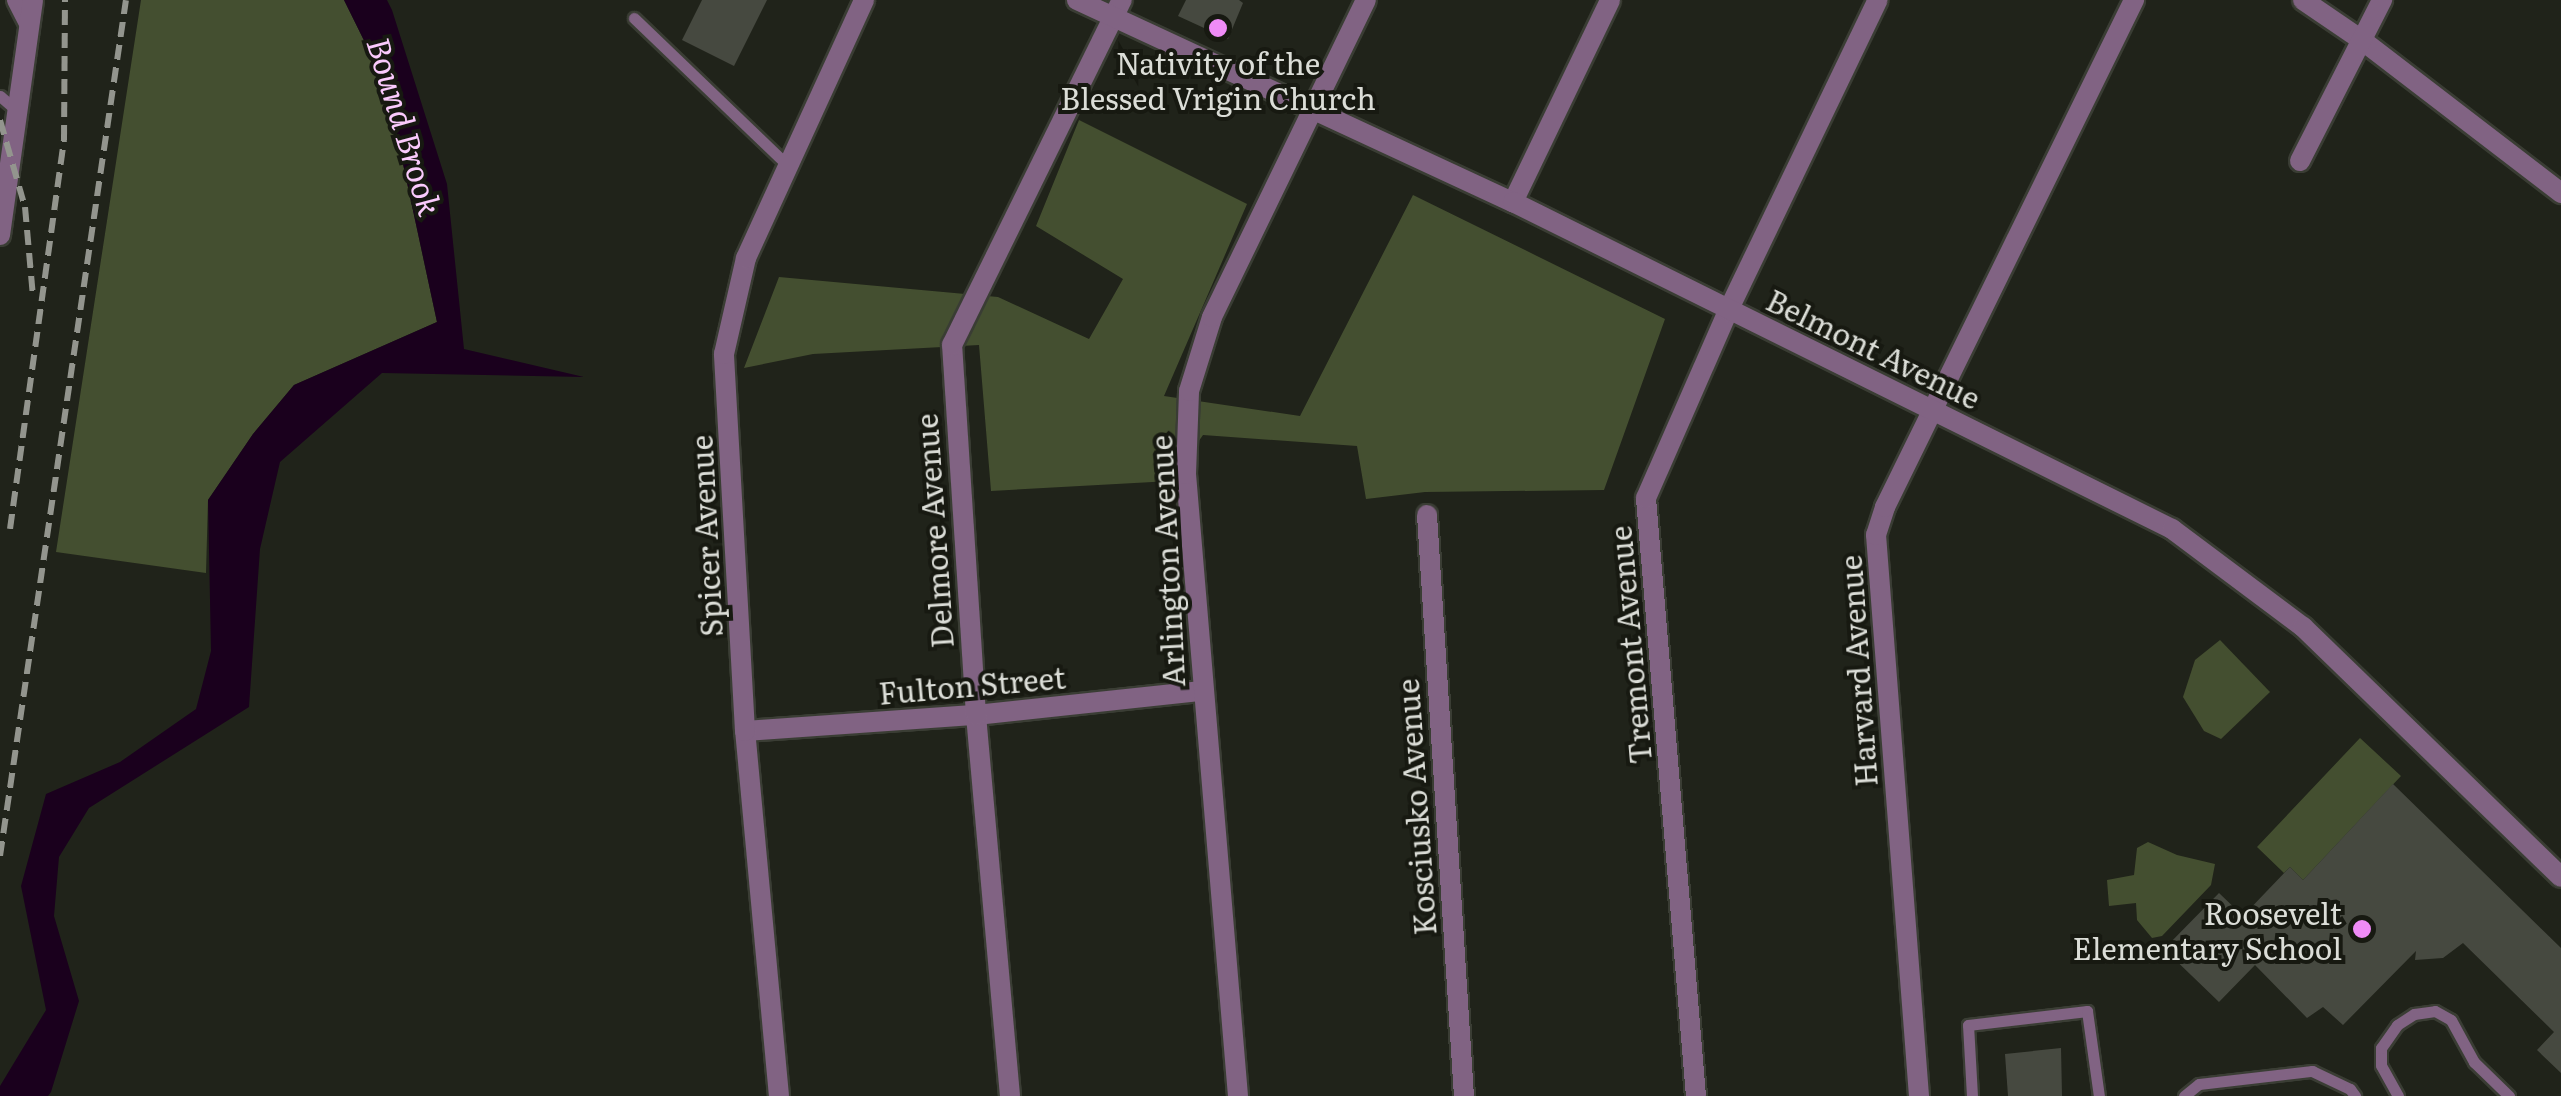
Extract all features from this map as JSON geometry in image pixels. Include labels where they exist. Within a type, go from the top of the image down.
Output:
[{"type":"street","points":[[18,0],[29,24]]},
{"type":"street","points":[[1,222],[8,102],[33,0]]},
{"type":"street","name":"Spicer Avenue","points":[[779,1096],[746,731],[724,354],[746,258],[864,0]]},
{"type":"street","name":"Belmont Avenue","points":[[1077,0],[1118,9],[2172,528],[2240,575],[2303,628],[2561,877]]},
{"type":"street","name":"Arlington Avenue","points":[[1238,1096],[1186,474],[1189,391],[1212,317],[1366,0]]},
{"type":"street","points":[[1513,202],[1610,0]]},
{"type":"street","name":"Tremont Avenue","points":[[1696,1096],[1646,498],[1728,311],[1878,0]]},
{"type":"street","name":"Harvard Avenue","points":[[1919,1096],[1876,535],[1885,507],[2134,0]]},
{"type":"street","points":[[2303,0],[2363,41],[2561,193]]},
{"type":"street","points":[[2300,162],[2382,0]]},
{"type":"street","name":"Delmore Avenue","points":[[1010,1096],[976,716],[952,345],[1118,9]]},
{"type":"street","name":"Kosciusko Avenue","points":[[1427,515],[1464,1096]]},
{"type":"street","name":"Fulton Street","points":[[746,731],[976,716],[1202,691]]},
{"type":"lane","points":[[634,18],[786,164]]},
{"type":"lane","points":[[1972,1096],[1968,1025],[2087,1011],[2099,1096]]},
{"type":"lane","points":[[2398,1096],[2381,1065],[2381,1048],[2397,1025],[2414,1014],[2435,1011],[2452,1020],[2474,1062],[2509,1096]]},
{"type":"lane","points":[[2184,1096],[2199,1084],[2312,1071],[2350,1088],[2355,1096]]},
{"type":"green space","points":[[141,0],[344,0],[386,85],[437,322],[294,385],[253,434],[208,500],[206,573],[56,552]]},
{"type":"green space","points":[[1079,120],[1247,204],[1164,396],[1300,416],[1413,195],[1665,319],[1604,490],[1425,492],[1366,499],[1357,446],[1203,435],[1171,481],[991,491],[979,345],[813,354],[744,368],[779,277],[998,297],[1089,339],[1123,279],[1036,226]]},
{"type":"green space","points":[[2220,640],[2270,692],[2221,739],[2204,731],[2183,697],[2195,660]]},
{"type":"green space","points":[[2360,738],[2401,776],[2303,880],[2290,867],[2284,873],[2257,847]]},
{"type":"green space","points":[[2148,842],[2177,855],[2215,864],[2211,885],[2162,936],[2152,938],[2137,920],[2136,903],[2109,906],[2107,880],[2134,875],[2137,848]]},
{"type":"water","name":"Bound Brook","points":[[344,0],[387,0],[392,10],[447,184],[464,349],[584,377],[382,373],[280,462],[260,549],[249,707],[89,808],[59,857],[54,916],[79,1001],[51,1092],[48,1096],[0,1096],[0,1086],[46,1010],[21,886],[46,794],[120,762],[196,709],[211,651],[208,500],[253,434],[294,385],[437,322],[386,85]]},
{"type":"building","points":[[702,0],[767,0],[734,66],[682,40]]},
{"type":"building","name":"Nativity of the Blessed Vrigin Church","points":[[1186,0],[1243,3],[1228,39],[1178,16]]},
{"type":"building","name":"Roosevelt Elementary School","points":[[2393,784],[2561,948],[2561,1073],[2537,1050],[2554,1032],[2463,943],[2443,958],[2415,960],[2416,951],[2343,1025],[2323,1007],[2307,1018],[2255,965],[2219,1002],[2164,949],[2219,893],[2243,916],[2290,867],[2303,880]]},
{"type":"building","points":[[2061,1048],[2062,1096],[2008,1096],[2005,1054]]},
{"type":"railway","points":[[10,529],[64,140],[65,0]]},
{"type":"railway","points":[[0,856],[126,0]]},
{"type":"railway","points":[[0,120],[25,207],[33,296]]},
{"type":"place","name":"Nativity of the Blessed Vrigin Church","points":[[1218,28]]},
{"type":"place","name":"Roosevelt Elementary School","points":[[2362,929]]}]
